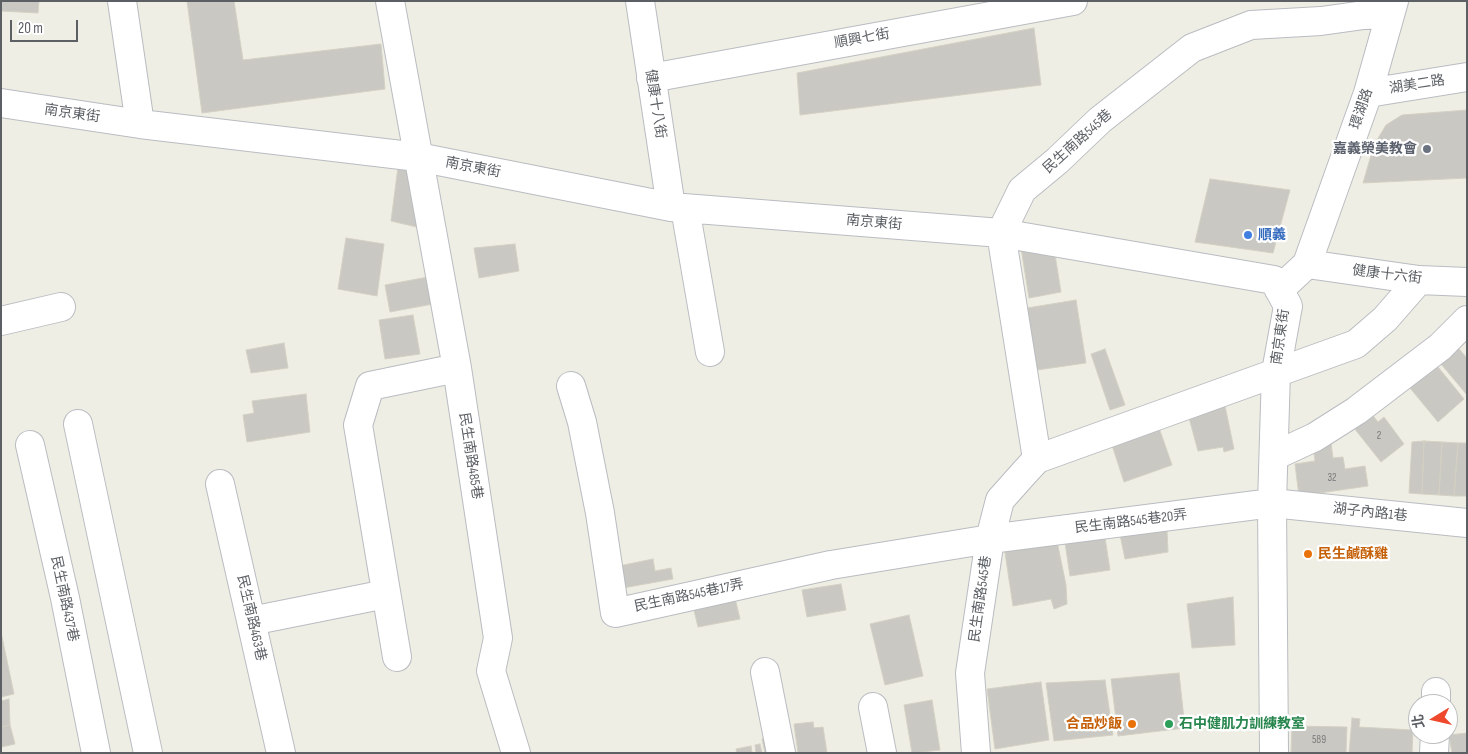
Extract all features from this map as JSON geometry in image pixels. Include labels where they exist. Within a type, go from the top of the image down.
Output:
[{"type":"street","points":[[122,1],[140,124]]},
{"type":"street","name":"民生南路485巷","points":[[390,1],[457,368],[498,638],[491,671],[516,753]]},
{"type":"street","name":"健康十八街","points":[[640,1],[651,78],[710,352]]},
{"type":"street","name":"順興七街","points":[[651,78],[1073,1]]},
{"type":"street","name":"環湖路","points":[[1279,290],[1307,264],[1368,93],[1392,8]]},
{"type":"street","name":"民生南路545巷","points":[[1002,233],[1022,190],[1057,162],[1100,120],[1192,48],[1251,25],[1321,21],[1364,15],[1392,8]]},
{"type":"street","name":"湖美二路","points":[[1368,93],[1467,78]]},
{"type":"street","name":"南京東街","points":[[1,103],[140,124],[418,157],[678,207],[1002,233],[1274,280],[1288,306],[1276,372],[1272,503],[1274,753]]},
{"type":"street","points":[[1002,233],[1037,459]]},
{"type":"street","name":"健康十六街","points":[[1307,264],[1419,280],[1467,282]]},
{"type":"street","name":"民生南路545巷","points":[[976,753],[970,673],[990,539],[1000,500],[1037,459],[1356,344],[1385,319],[1419,280]]},
{"type":"street","points":[[1,321],[61,307]]},
{"type":"street","points":[[1274,456],[1315,436],[1356,411],[1440,347],[1467,320]]},
{"type":"street","points":[[397,657],[358,425],[370,386],[457,368]]},
{"type":"street","name":"民生南路545巷17弄","points":[[571,386],[582,422],[600,512],[615,612],[831,565],[990,539]]},
{"type":"street","points":[[78,424],[148,753]]},
{"type":"street","name":"民生南路437巷","points":[[30,445],[65,598],[96,753]]},
{"type":"street","name":"民生南路463巷","points":[[220,484],[282,753]]},
{"type":"street","name":"民生南路545巷20弄","points":[[990,539],[1272,503]]},
{"type":"street","name":"湖子內路1巷","points":[[1272,503],[1467,523]]},
{"type":"street","points":[[251,621],[386,594]]},
{"type":"street","points":[[765,672],[782,753]]},
{"type":"street","points":[[873,707],[882,753]]},
{"type":"building","points":[[1,1],[39,1],[38,13],[1,11]]},
{"type":"building","points":[[187,1],[234,1],[243,60],[381,44],[385,89],[202,113]]},
{"type":"building","points":[[1034,28],[1041,85],[800,115],[797,73]]},
{"type":"building","points":[[1467,110],[1467,178],[1363,183],[1374,145],[1386,125],[1402,115]]},
{"type":"building","points":[[398,167],[414,171],[425,229],[391,221]]},
{"type":"building","points":[[1210,179],[1290,190],[1273,253],[1195,242]]},
{"type":"building","points":[[346,238],[384,244],[377,296],[338,289]]},
{"type":"building","points":[[1053,242],[1061,292],[1029,298],[1021,248]]},
{"type":"building","points":[[515,244],[519,271],[479,278],[474,248]]},
{"type":"building","points":[[428,277],[433,304],[390,312],[385,285]]},
{"type":"building","points":[[1076,300],[1086,363],[1037,370],[1027,308]]},
{"type":"building","points":[[413,315],[420,354],[385,359],[379,320]]},
{"type":"building","points":[[1452,341],[1467,358],[1467,395],[1441,364]]},
{"type":"building","points":[[284,343],[288,368],[251,373],[246,350]]},
{"type":"building","points":[[1105,349],[1125,405],[1110,410],[1091,354]]},
{"type":"building","points":[[1438,367],[1464,399],[1438,422],[1410,388]]},
{"type":"building","points":[[306,394],[310,432],[247,442],[243,415],[254,413],[252,401]]},
{"type":"building","points":[[1223,396],[1234,449],[1224,452],[1223,447],[1198,451],[1186,407]]},
{"type":"building","points":[[1371,413],[1378,422],[1384,417],[1404,444],[1381,462],[1354,428]]},
{"type":"building","points":[[1157,422],[1172,465],[1124,482],[1110,439]]},
{"type":"building","points":[[1424,441],[1442,442],[1439,495],[1422,494]]},
{"type":"building","points":[[1424,441],[1422,494],[1409,493],[1412,442]]},
{"type":"building","points":[[1442,442],[1458,443],[1454,496],[1439,495]]},
{"type":"building","points":[[1331,443],[1333,458],[1343,457],[1345,469],[1365,466],[1368,486],[1299,496],[1295,464],[1315,461],[1313,445]]},
{"type":"building","points":[[1458,443],[1467,443],[1467,496],[1454,496]]},
{"type":"building","points":[[1155,523],[1157,532],[1167,530],[1168,552],[1125,559],[1119,530]]},
{"type":"building","points":[[1104,531],[1110,570],[1070,576],[1064,536]]},
{"type":"building","points":[[1057,541],[1066,585],[1067,604],[1054,609],[1051,599],[1013,606],[1004,546]]},
{"type":"building","points":[[653,559],[655,571],[671,568],[673,579],[623,588],[619,566]]},
{"type":"building","points":[[841,584],[846,610],[807,617],[802,590]]},
{"type":"building","points":[[1233,597],[1235,645],[1192,648],[1187,604]]},
{"type":"building","points":[[735,598],[740,619],[698,627],[693,606]]},
{"type":"building","points":[[909,615],[923,676],[885,685],[870,624]]},
{"type":"building","points":[[1,632],[14,694],[1,697]]},
{"type":"building","points":[[1179,673],[1185,728],[1118,736],[1111,679]]},
{"type":"building","points":[[1105,680],[1113,735],[1054,741],[1046,683]]},
{"type":"building","points":[[1041,682],[1049,740],[995,749],[987,689]]},
{"type":"building","points":[[9,699],[10,725],[1,727],[1,701]]},
{"type":"building","points":[[932,700],[940,750],[912,753],[904,705]]},
{"type":"building","points":[[1352,718],[1360,719],[1359,727],[1408,730],[1408,744],[1412,744],[1412,753],[1349,753]]},
{"type":"building","points":[[813,722],[814,728],[823,727],[827,753],[798,753],[794,724]]},
{"type":"building","points":[[10,725],[15,744],[1,747],[1,727]]},
{"type":"building","points":[[1292,726],[1347,727],[1346,753],[1291,753]]},
{"type":"building","points":[[1467,733],[1467,753],[1452,753],[1450,744],[1458,744],[1458,734]]},
{"type":"building","points":[[770,737],[774,753],[765,753],[762,739]]},
{"type":"building","points":[[760,744],[762,753],[756,753],[755,745]]},
{"type":"building","points":[[751,746],[752,753],[737,753],[736,749]]},
{"type":"place","name":"嘉義榮美教會","points":[[1427,149]]},
{"type":"place","name":"順義","points":[[1248,235]]},
{"type":"place","name":"民生鹹酥雞","points":[[1308,554]]},
{"type":"place","name":"合品炒飯","points":[[1132,724]]},
{"type":"place","name":"石中健肌力訓練教室","points":[[1169,724]]}]
